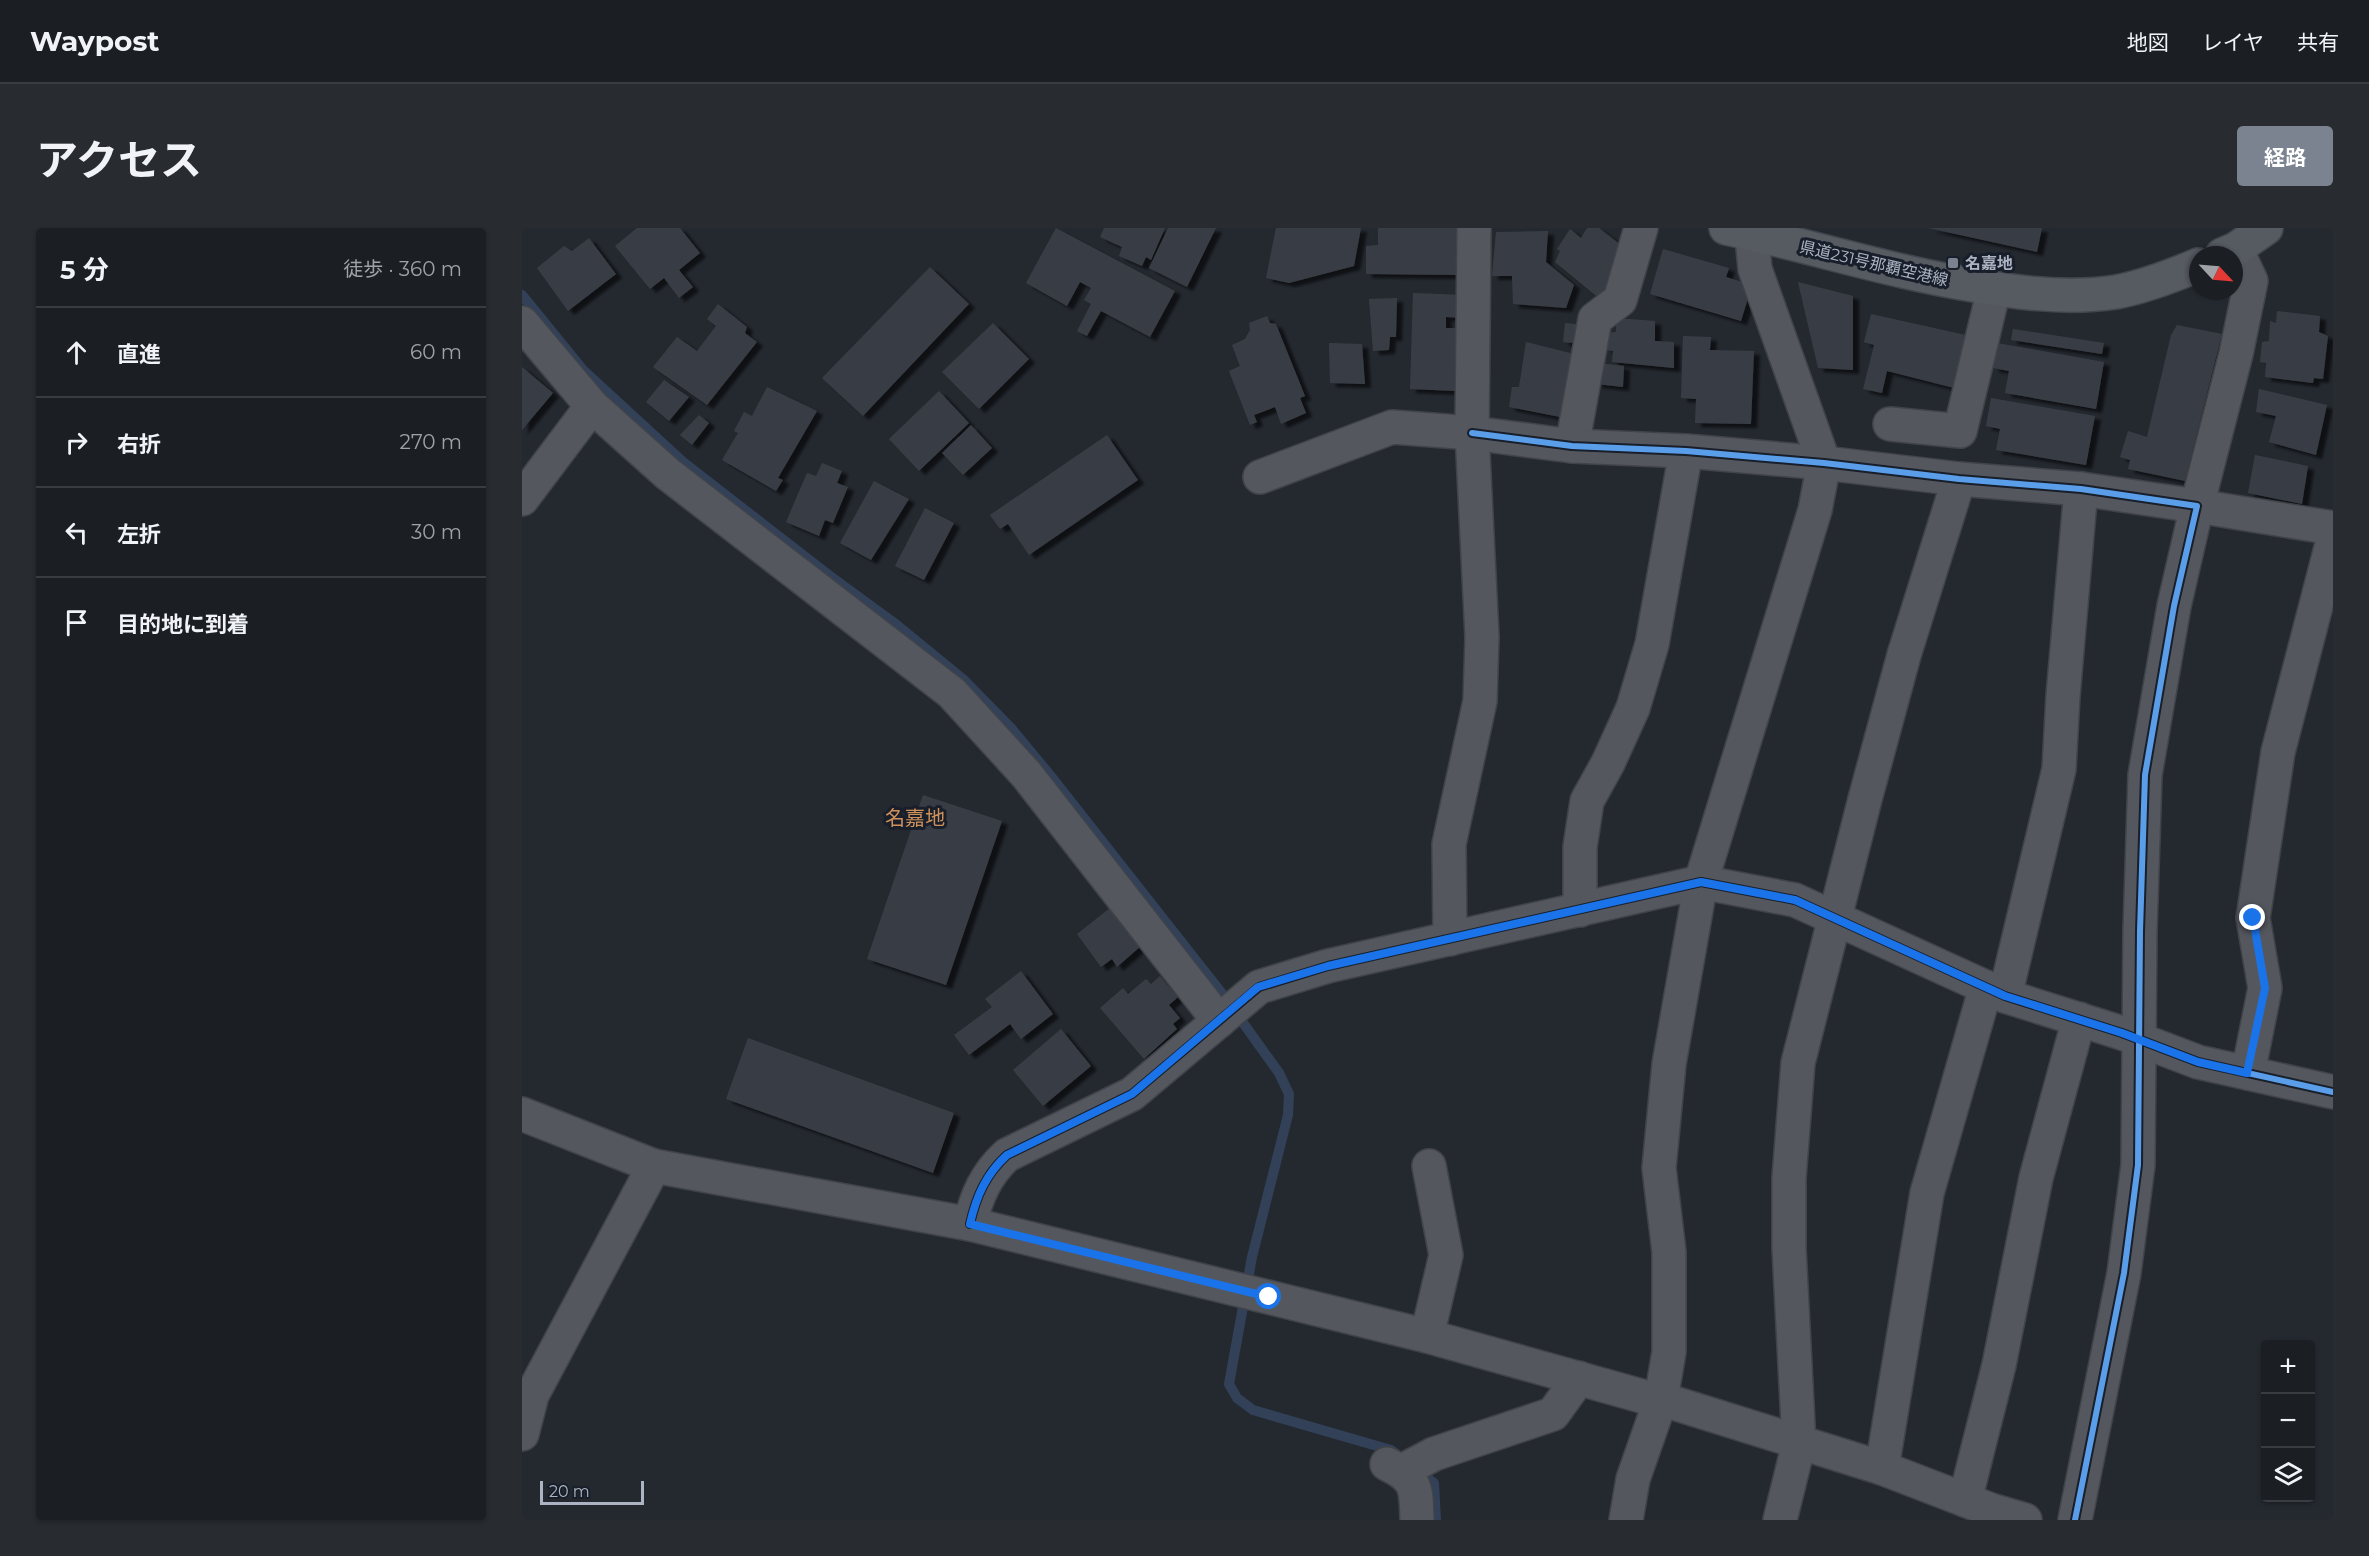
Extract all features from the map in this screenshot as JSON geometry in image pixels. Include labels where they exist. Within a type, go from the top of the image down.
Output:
[{"type":"main road","points":[[2238,246],[2266,228]]},
{"type":"main road","name":"県道231号那覇空港線","points":[[1743,230],[1939,280],[2009,292],[2060,295],[2116,292],[2189,269]]},
{"type":"street","points":[[1450,939],[1449,844],[1480,701],[1482,637],[1472,433],[1474,228]]},
{"type":"street","points":[[1572,446],[1595,319],[1620,300],[1641,228]]},
{"type":"street","points":[[1626,1520],[1633,1479],[1653,1398],[1669,1353],[1669,1252],[1659,1168],[1669,1064],[1701,882],[1815,510],[1824,463],[1743,230]]},
{"type":"street","points":[[2075,1520],[2124,1273],[2138,1165],[2140,931],[2145,775],[2174,606],[2236,354],[2251,281],[2243,270]]},
{"type":"street","points":[[1890,424],[1960,431],[1994,289]]},
{"type":"street","points":[[522,323],[592,406],[668,474],[952,693],[1026,774],[1219,1021]]},
{"type":"street","points":[[522,499],[592,406]]},
{"type":"street","points":[[1260,477],[1392,427],[1472,433],[1572,446],[1686,451],[1824,463],[1959,479],[2081,489],[2333,528]]},
{"type":"street","points":[[1580,910],[1580,847],[1587,801],[1608,763],[1633,708],[1652,644],[1686,451]]},
{"type":"street","points":[[1780,1520],[1799,1443],[1789,1248],[1789,1178],[1798,1063],[1901,666],[1959,479]]},
{"type":"street","points":[[1882,1468],[1927,1194],[1996,992],[2059,769],[2081,489]]},
{"type":"street","points":[[2247,1073],[2265,988],[2253,918],[2278,752],[2333,540]]},
{"type":"street","points":[[970,1224],[975,1200],[994,1167],[1007,1155],[1132,1094],[1258,987],[1328,966],[1701,882],[1795,900],[1996,992],[2198,1062],[2333,1092]]},
{"type":"street","points":[[1965,1500],[1999,1365],[2036,1178],[2079,1019]]},
{"type":"street","points":[[522,1114],[654,1166],[970,1224],[1427,1336],[1653,1398],[1882,1468],[2025,1520]]},
{"type":"street","points":[[522,1434],[532,1395],[654,1166]]},
{"type":"street","points":[[1427,1336],[1446,1256],[1429,1166]]},
{"type":"street","points":[[1417,1520],[1416,1489],[1395,1468],[1553,1414],[1579,1378]]},
{"type":"building","points":[[637,228],[680,228],[700,253],[679,270],[693,287],[679,298],[664,278],[650,289],[615,246]]},
{"type":"building","points":[[1056,228],[1175,291],[1150,337],[1101,311],[1087,336],[1077,331],[1091,304],[1084,300],[1091,288],[1080,282],[1067,306],[1026,283]]},
{"type":"building","points":[[1104,228],[1165,228],[1151,260],[1146,257],[1142,266],[1119,256],[1122,247],[1100,237]]},
{"type":"building","points":[[1168,228],[1216,228],[1187,287],[1149,268]]},
{"type":"building","points":[[1276,228],[1361,228],[1354,266],[1289,283],[1266,278]]},
{"type":"building","points":[[1378,228],[1459,228],[1459,275],[1366,274],[1366,246],[1378,245]]},
{"type":"building","points":[[1587,228],[1599,228],[1625,248],[1623,270],[1601,300],[1555,262],[1560,251],[1557,249],[1570,229],[1581,238]]},
{"type":"building","points":[[1928,228],[2042,228],[2037,252]]},
{"type":"building","points":[[1548,231],[1546,262],[1574,285],[1566,308],[1513,304],[1512,276],[1492,276],[1496,232]]},
{"type":"building","points":[[589,238],[616,274],[568,311],[537,268],[564,246],[572,251]]},
{"type":"building","points":[[1663,249],[1729,268],[1726,277],[1752,285],[1741,321],[1650,294]]},
{"type":"building","points":[[930,267],[969,304],[863,416],[822,378]]},
{"type":"building","points":[[1798,282],[1853,296],[1853,370],[1818,368]]},
{"type":"building","points":[[1413,293],[1464,295],[1463,318],[1446,317],[1446,328],[1458,328],[1455,391],[1410,389]]},
{"type":"building","points":[[1397,298],[1396,337],[1390,337],[1389,350],[1373,351],[1369,299]]},
{"type":"building","points":[[718,304],[747,327],[745,333],[757,342],[707,405],[653,367],[677,337],[697,351],[716,326],[707,319]]},
{"type":"building","points":[[2277,311],[2320,316],[2319,332],[2328,336],[2323,379],[2314,378],[2313,383],[2265,377],[2266,363],[2260,362],[2262,342],[2269,341],[2270,321],[2276,323]]},
{"type":"building","points":[[1871,314],[1970,336],[1958,389],[1887,371],[1882,393],[1863,389],[1874,345],[1864,342]]},
{"type":"building","points":[[1267,316],[1270,323],[1276,324],[1305,396],[1300,398],[1306,413],[1281,424],[1275,407],[1254,415],[1257,422],[1250,425],[1229,371],[1240,366],[1232,345],[1245,339],[1250,330],[1249,323]]},
{"type":"building","points":[[1616,318],[1655,321],[1655,341],[1674,342],[1674,368],[1612,362],[1613,351],[1606,350],[1606,333],[1616,332]]},
{"type":"building","points":[[993,323],[1029,359],[979,409],[942,372]]},
{"type":"building","points":[[1565,323],[1585,325],[1583,344],[1563,342]]},
{"type":"building","points":[[2177,325],[2222,334],[2185,481],[2128,469],[2130,460],[2120,457],[2128,431],[2147,437],[2171,335]]},
{"type":"building","points":[[2013,329],[2104,343],[2102,354],[2011,340]]},
{"type":"building","points":[[1683,336],[1711,337],[1710,350],[1754,351],[1751,424],[1695,423],[1696,399],[1681,398]]},
{"type":"building","points":[[1526,342],[1578,355],[1565,418],[1509,407],[1512,387],[1519,387]]},
{"type":"building","points":[[1329,343],[1362,344],[1365,384],[1330,383]]},
{"type":"building","points":[[1997,343],[2104,362],[2096,409],[2005,393],[2009,371],[1993,368]]},
{"type":"building","points":[[1598,363],[1624,366],[1623,387],[1596,384]]},
{"type":"building","points":[[522,367],[553,393],[522,430]]},
{"type":"building","points":[[664,380],[689,397],[669,421],[646,402]]},
{"type":"building","points":[[767,387],[817,411],[778,478],[783,480],[776,491],[722,460],[738,433],[734,431],[744,412],[752,416]]},
{"type":"building","points":[[2259,389],[2327,405],[2316,455],[2269,442],[2276,416],[2256,412]]},
{"type":"building","points":[[939,391],[969,423],[919,471],[889,439]]},
{"type":"building","points":[[1991,398],[2095,416],[2086,465],[1996,450],[2000,429],[1986,426]]},
{"type":"building","points":[[699,415],[709,423],[692,445],[680,435]]},
{"type":"building","points":[[971,425],[992,448],[963,475],[942,453]]},
{"type":"building","points":[[1107,435],[1138,480],[1029,555],[1008,524],[1000,529],[990,515]]},
{"type":"building","points":[[2255,455],[2308,466],[2302,504],[2248,493]]},
{"type":"building","points":[[822,463],[842,471],[837,483],[848,487],[833,523],[825,520],[819,536],[786,522],[807,473],[816,476]]},
{"type":"building","points":[[874,481],[909,499],[871,560],[840,543]]},
{"type":"building","points":[[925,508],[954,523],[924,580],[895,566]]},
{"type":"building","points":[[923,795],[1002,821],[946,985],[867,959]]},
{"type":"building","points":[[1110,908],[1141,946],[1117,967],[1112,959],[1101,967],[1077,934]]},
{"type":"building","points":[[1021,971],[1053,1014],[1021,1039],[1010,1024],[969,1055],[954,1035],[992,1007],[985,999]]},
{"type":"building","points":[[1160,976],[1178,997],[1169,1005],[1180,1018],[1173,1024],[1177,1029],[1144,1059],[1100,1008],[1123,988],[1128,994],[1146,979],[1151,984]]},
{"type":"building","points":[[1061,1029],[1091,1066],[1043,1106],[1013,1070]]},
{"type":"building","points":[[748,1038],[954,1113],[933,1173],[726,1099]]},
{"type":"waterway","points":[[522,295],[583,370],[683,462],[897,625],[963,679],[1011,728],[1054,780],[1224,996]]},
{"type":"waterway","points":[[1241,1020],[1279,1073],[1289,1094],[1288,1115],[1252,1257],[1229,1384],[1237,1398],[1253,1410],[1391,1450],[1396,1454]]},
{"type":"waterway","points":[[1418,1471],[1434,1483],[1436,1520]]},
{"type":"cycle path","points":[[1472,433],[1572,446],[1686,451],[1824,463],[1959,479],[2081,489],[2197,506],[2174,606],[2145,775],[2140,931],[2138,1165],[2124,1273],[2075,1520]]},
{"type":"cycle path","points":[[970,1224],[983,1186],[993,1170],[1007,1155],[1132,1094],[1259,987],[1328,966],[1701,882],[1795,900],[2005,996],[2122,1033],[2198,1062],[2333,1092]]},
{"type":"place","name":"名嘉地","points":[[1953,263]]},
{"type":"district","name":"名嘉地","points":[[915,818]]},
{"type":"route","points":[[1269,1297],[970,1224],[975,1200],[994,1167],[1007,1155],[1132,1094],[1258,987],[1328,966],[1701,882],[1795,900],[2005,996],[2122,1033],[2198,1062],[2247,1073],[2265,988],[2253,918]]}]
